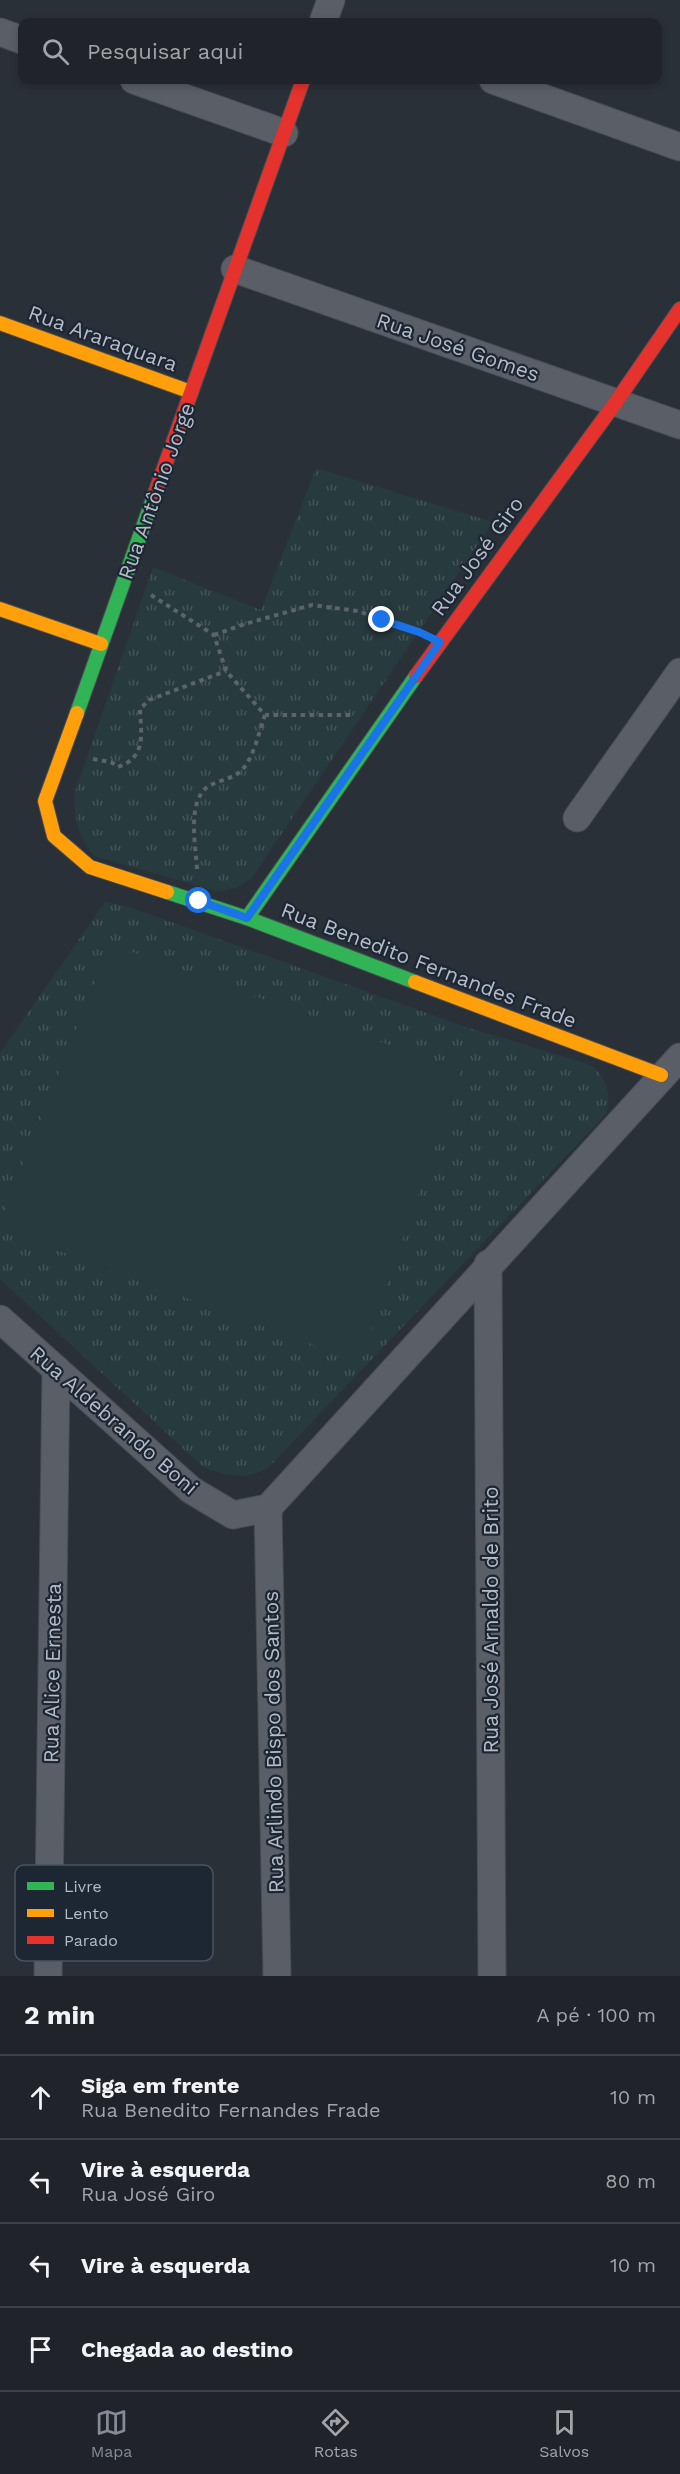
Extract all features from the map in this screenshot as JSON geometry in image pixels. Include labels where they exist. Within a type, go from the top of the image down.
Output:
[{"type":"street","points":[[0,32],[18,39]]},
{"type":"street","points":[[145,84],[284,133]]},
{"type":"street","name":"Rua Antônio Jorge","points":[[45,801],[302,84]]},
{"type":"street","points":[[505,84],[680,147]]},
{"type":"street","name":"Rua José Gomes","points":[[235,269],[680,425]]},
{"type":"street","name":"Rua José Giro","points":[[247,918],[440,642],[616,402],[680,309]]},
{"type":"street","name":"Rua Araraquara","points":[[0,324],[191,392]]},
{"type":"street","points":[[0,609],[101,644]]},
{"type":"street","points":[[577,818],[680,672]]},
{"type":"street","name":"Rua Benedito Fernandes Frade","points":[[45,801],[54,836],[90,867],[247,918],[661,1075]]},
{"type":"street","points":[[268,1508],[661,1075],[680,1057]]},
{"type":"street","name":"Rua José Arnaldo de Brito","points":[[489,1264],[492,1976]]},
{"type":"street","name":"Rua Aldebrando Boni","points":[[0,1319],[191,1490],[233,1515],[268,1508]]},
{"type":"street","name":"Rua Alice Ernesta","points":[[49,1865],[56,1369]]},
{"type":"street","name":"Rua Arlindo Bispo dos Santos","points":[[268,1508],[277,1976]]},
{"type":"street","name":"Rua Alice Ernesta","points":[[48,1961],[48,1976]]},
{"type":"path","points":[[125,578],[214,635],[226,671],[265,715],[389,715]]},
{"type":"path","points":[[214,635],[312,605],[358,611],[419,632],[440,642]]},
{"type":"path","points":[[62,755],[111,762],[118,767],[129,764],[137,755],[141,743],[140,709],[149,700],[226,671]]},
{"type":"path","points":[[199,901],[194,816],[196,805],[200,795],[207,787],[235,775],[244,767],[265,715]]},
{"type":"green space","points":[[316,468],[493,522],[251,879],[236,888],[219,892],[94,856],[78,826],[75,792],[153,567],[261,610]]},
{"type":"green space","points":[[105,902],[129,907],[472,1029],[589,1064],[600,1074],[608,1093],[606,1114],[268,1468],[260,1472],[235,1476],[202,1466],[0,1279],[0,1053]]},
{"type":"green space","points":[[110,944],[461,1071],[360,1362],[0,1229],[0,1222]]},
{"type":"traffic: fast","points":[[77,713],[154,496]]},
{"type":"traffic: fast","points":[[247,918],[416,676]]},
{"type":"traffic: fast","points":[[167,892],[247,918],[415,982]]},
{"type":"traffic: slow","points":[[0,323],[191,392]]},
{"type":"traffic: slow","points":[[0,609],[101,644]]},
{"type":"traffic: slow","points":[[77,713],[45,801],[54,836],[90,867],[167,892]]},
{"type":"traffic: slow","points":[[415,982],[661,1075]]},
{"type":"traffic: jam","points":[[154,496],[302,84]]},
{"type":"traffic: jam","points":[[416,676],[616,402],[680,309]]},
{"type":"route","points":[[199,901],[247,918],[440,642],[419,632],[382,620]]}]
